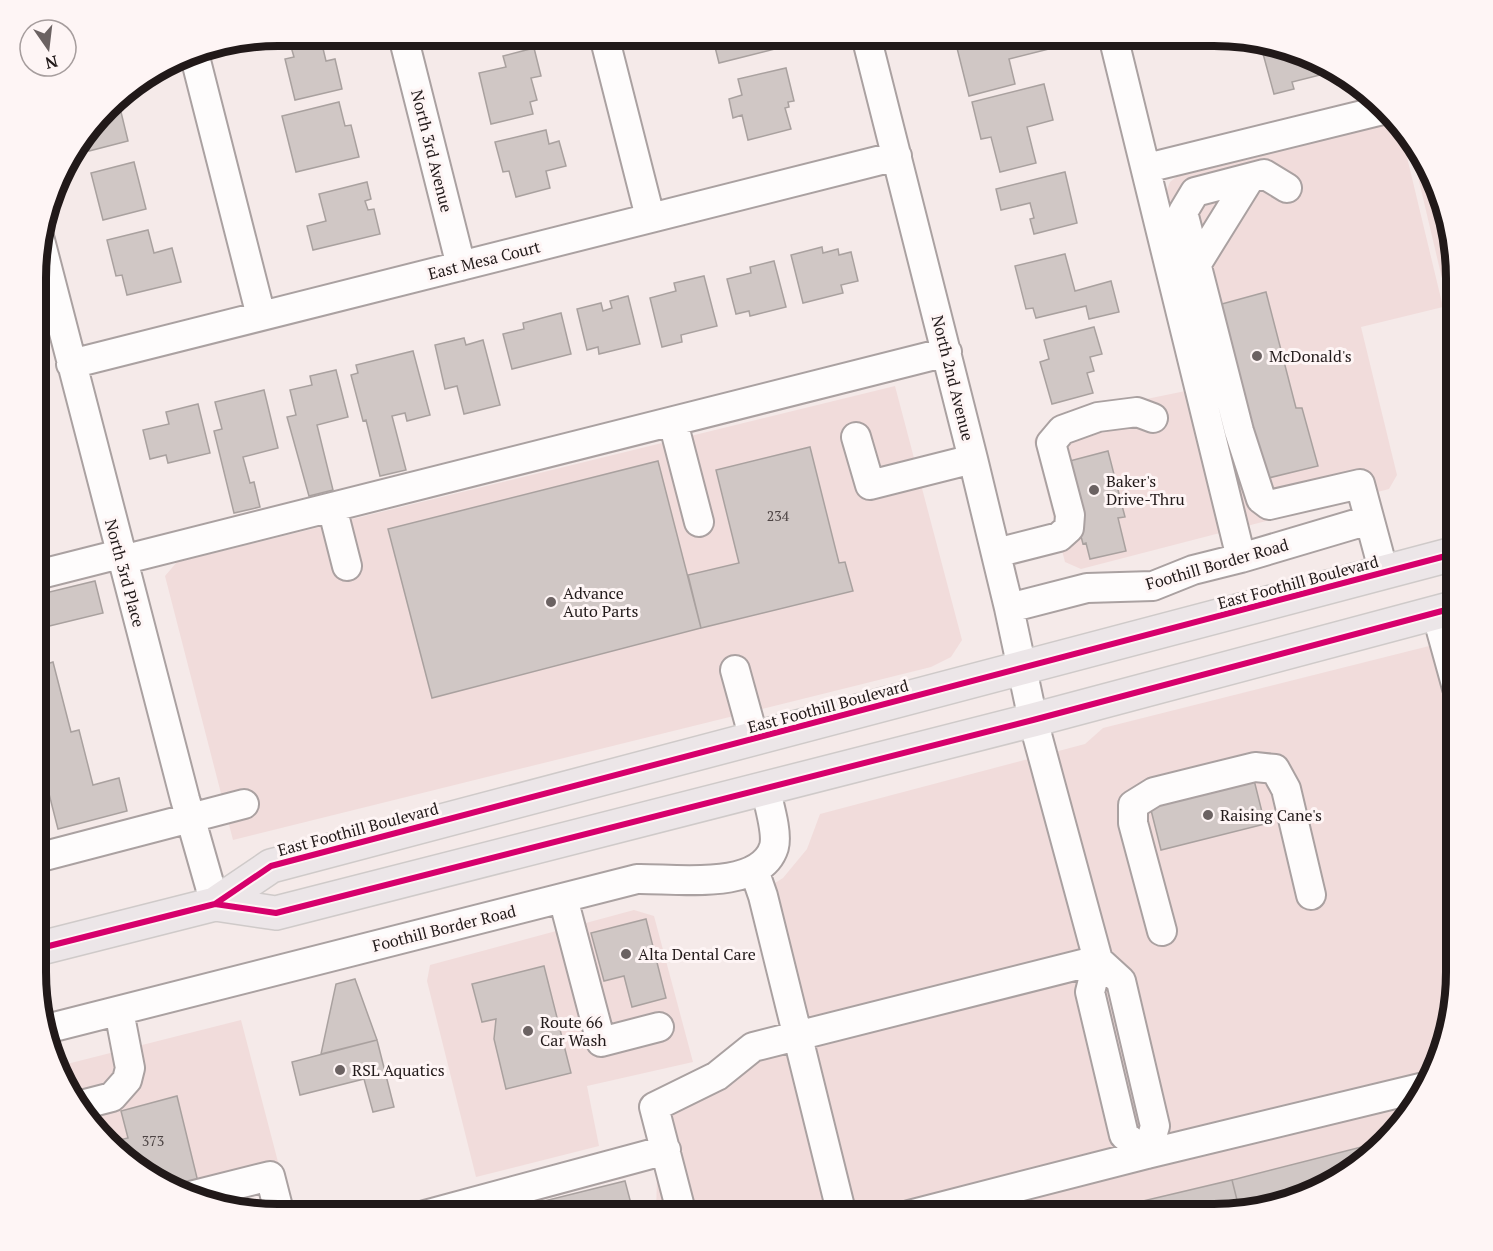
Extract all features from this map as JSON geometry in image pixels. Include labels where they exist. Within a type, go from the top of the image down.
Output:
[{"type":"main road","name":"East Foothill Boulevard","points":[[46,947],[215,904],[270,866],[1447,556]]},
{"type":"main road","name":"East Foothill Boulevard","points":[[215,904],[276,913],[1033,720],[1446,609]]},
{"type":"street","name":"North 3rd Avenue","points":[[406,46],[461,266]]},
{"type":"street","points":[[607,46],[650,217]]},
{"type":"street","name":"North 2nd Avenue","points":[[869,46],[1010,608],[1033,720],[1098,960]]},
{"type":"street","points":[[1116,46],[1241,558]]},
{"type":"street","points":[[196,62],[261,316]]},
{"type":"street","points":[[1147,168],[1377,112]]},
{"type":"street","name":"East Mesa Court","points":[[71,364],[897,156]]},
{"type":"street","points":[[1287,188],[1264,174],[1195,192],[1183,212],[1196,265],[1239,431],[1261,499],[1269,505],[1360,484],[1384,573]]},
{"type":"street","points":[[1196,265],[1250,178]]},
{"type":"street","name":"North 3rd Place","points":[[47,267],[121,557],[215,904]]},
{"type":"street","points":[[46,573],[332,507],[946,352]]},
{"type":"street","points":[[996,553],[1059,537],[1069,528],[1070,515],[1051,443],[1062,430],[1098,417],[1137,412],[1153,418]]},
{"type":"street","points":[[673,422],[699,522]]},
{"type":"street","points":[[856,437],[870,485],[973,459]]},
{"type":"street","points":[[332,507],[347,566]]},
{"type":"street","name":"Foothill Border Road","points":[[1010,608],[1087,588],[1153,586],[1193,570],[1369,520]]},
{"type":"street","points":[[735,670],[754,739]]},
{"type":"street","points":[[1162,931],[1132,823],[1133,805],[1154,792],[1255,767],[1275,769],[1286,789],[1311,895]]},
{"type":"street","points":[[765,787],[773,826],[774,846],[763,864],[754,870],[763,896],[839,1204]]},
{"type":"street","points":[[46,856],[244,804]]},
{"type":"street","name":"Foothill Border Road","points":[[53,1027],[637,879],[719,880],[754,870]]},
{"type":"street","points":[[563,898],[601,1042],[659,1027]]},
{"type":"street","points":[[679,1204],[654,1107],[717,1076],[753,1047],[1098,960],[1121,981],[1155,1126],[1147,1154]]},
{"type":"street","points":[[87,1103],[112,1097],[127,1080],[130,1068],[119,1011]]},
{"type":"street","points":[[952,1204],[1415,1089]]},
{"type":"street","points":[[466,1204],[666,1150]]},
{"type":"street","points":[[205,1192],[270,1176],[277,1204]]},
{"type":"shaded area","points":[[1384,119],[1404,144],[1443,307],[1361,327],[1397,475],[1389,489],[1081,569],[1065,562],[1034,441],[1039,432],[1073,414],[1210,386],[1166,192],[1170,182],[1186,169]]},
{"type":"shaded area","points":[[1414,161],[1429,189],[1439,218],[1445,248],[1447,300]]},
{"type":"shaded area","points":[[895,386],[962,640],[951,657],[931,667],[233,840],[165,576],[177,562]]},
{"type":"shaded area","points":[[1447,642],[1447,973],[1445,1003],[1439,1033],[1423,1075],[1399,1114],[1379,1137],[1356,1157],[1317,1181],[1275,1197],[1245,1203],[656,1204],[659,1098],[783,1023],[767,888],[783,878],[807,849],[820,814],[1085,744],[1103,728]]},
{"type":"shaded area","points":[[634,910],[654,916],[693,1062],[587,1086],[599,1146],[476,1177],[427,981],[430,965]]},
{"type":"shaded area","points":[[241,1020],[278,1162],[270,1169],[193,1188],[189,1187],[137,1157],[114,1137],[94,1114],[65,1064]]},
{"type":"building","points":[[291,46],[322,46],[326,61],[335,59],[342,89],[295,100],[285,59],[294,57]]},
{"type":"building","points":[[778,46],[779,48],[719,63],[715,47]]},
{"type":"building","points":[[956,46],[1052,46],[1053,48],[1009,59],[1015,84],[969,96]]},
{"type":"building","points":[[534,48],[541,76],[531,78],[537,100],[530,102],[533,114],[491,124],[479,73],[506,67],[503,56]]},
{"type":"building","points":[[1262,51],[1304,64],[1324,74],[1292,82],[1294,89],[1274,94]]},
{"type":"building","points":[[786,68],[794,101],[788,102],[789,107],[785,108],[791,129],[748,140],[742,115],[733,118],[729,99],[742,95],[738,79]]},
{"type":"building","points":[[1044,84],[1053,120],[1027,127],[1036,163],[1000,172],[991,137],[981,139],[972,102]]},
{"type":"building","points":[[339,102],[345,126],[351,125],[359,157],[296,172],[282,116]]},
{"type":"building","points":[[118,111],[121,112],[128,141],[89,151],[88,146],[94,137],[114,114]]},
{"type":"building","points":[[546,130],[549,144],[559,141],[566,166],[546,171],[550,188],[516,197],[509,171],[503,172],[495,142]]},
{"type":"building","points":[[134,162],[146,209],[103,220],[91,173]]},
{"type":"building","points":[[1065,172],[1077,223],[1034,234],[1030,219],[1034,218],[1030,203],[1001,210],[996,189]]},
{"type":"building","points":[[367,182],[371,199],[365,201],[368,210],[374,209],[380,234],[313,250],[307,226],[326,221],[319,194]]},
{"type":"building","points":[[148,230],[154,253],[172,248],[181,282],[127,295],[122,275],[116,276],[107,240]]},
{"type":"building","points":[[822,247],[823,253],[838,249],[839,255],[851,252],[858,281],[841,285],[843,293],[803,303],[791,255]]},
{"type":"building","points":[[1065,254],[1075,291],[1111,281],[1119,312],[1089,319],[1086,306],[1036,318],[1033,308],[1026,309],[1015,266]]},
{"type":"building","points":[[774,261],[786,307],[750,316],[749,311],[736,314],[727,279],[751,273],[750,267]]},
{"type":"building","points":[[704,276],[717,326],[681,335],[682,342],[662,347],[650,298],[676,291],[674,283]]},
{"type":"building","name":"McDonald's","points":[[1266,292],[1296,408],[1302,408],[1318,466],[1256,481],[1218,305]]},
{"type":"building","points":[[628,296],[640,344],[599,354],[598,347],[587,350],[577,309],[601,303],[603,311],[612,308],[610,301]]},
{"type":"building","points":[[561,313],[571,354],[512,369],[503,334],[524,329],[523,323]]},
{"type":"building","points":[[1094,327],[1102,354],[1090,357],[1094,371],[1087,373],[1093,393],[1052,404],[1040,362],[1049,359],[1044,340]]},
{"type":"building","points":[[464,338],[466,345],[483,340],[500,405],[464,414],[457,386],[445,389],[435,345]]},
{"type":"building","points":[[413,351],[430,415],[407,421],[405,413],[392,416],[406,470],[380,476],[366,420],[363,421],[351,375],[358,373],[356,365]]},
{"type":"building","points":[[336,370],[348,417],[317,425],[333,490],[309,496],[287,417],[296,415],[290,390],[312,385],[310,376]]},
{"type":"building","points":[[264,390],[278,448],[243,457],[250,483],[254,482],[260,507],[234,513],[214,431],[222,429],[215,402]]},
{"type":"building","points":[[198,404],[210,453],[168,463],[166,455],[150,459],[143,430],[169,424],[166,412]]},
{"type":"building","points":[[810,447],[839,563],[845,562],[853,591],[701,628],[688,575],[739,563],[716,470]]},
{"type":"building","name":"Baker's Drive-Thru","points":[[1108,451],[1125,517],[1118,518],[1126,551],[1090,559],[1086,543],[1083,544],[1062,463]]},
{"type":"building","name":"Advance Auto Parts","points":[[658,461],[701,628],[432,698],[388,529]]},
{"type":"building","points":[[95,581],[103,613],[46,627],[46,593]]},
{"type":"building","points":[[53,662],[71,732],[79,730],[93,785],[119,778],[127,811],[58,829],[46,782],[46,664]]},
{"type":"building","name":"Raising Cane's","points":[[1254,780],[1265,824],[1161,850],[1150,806]]},
{"type":"building","name":"Alta Dental Care","points":[[646,919],[666,998],[632,1007],[624,976],[604,981],[591,933]]},
{"type":"building","name":"Route 66 Car Wash","points":[[544,966],[571,1073],[506,1089],[494,1039],[496,1019],[482,1022],[472,984]]},
{"type":"building","points":[[355,979],[377,1040],[321,1054],[336,984]]},
{"type":"building","name":"RSL Aquatics","points":[[377,1040],[394,1107],[373,1112],[364,1079],[300,1095],[292,1062]]},
{"type":"building","points":[[177,1096],[198,1182],[185,1185],[176,1181],[137,1157],[118,1140],[128,1138],[121,1111]]},
{"type":"building","points":[[1371,1145],[1356,1157],[1317,1181],[1275,1197],[1238,1203],[1232,1180]]},
{"type":"building","points":[[1232,1180],[1238,1203],[1230,1204],[1130,1204]]},
{"type":"building","points":[[625,1181],[631,1204],[532,1204]]},
{"type":"cycle path","points":[[46,947],[215,904],[271,866],[1447,556]]},
{"type":"cycle path","points":[[215,904],[276,913],[1033,720],[1447,610]]},
{"type":"place","name":"McDonald's","points":[[1257,356]]},
{"type":"place","name":"Baker's Drive-Thru","points":[[1094,490]]},
{"type":"place","name":"Advance Auto Parts","points":[[551,602]]},
{"type":"place","name":"Raising Cane's","points":[[1208,815]]},
{"type":"place","name":"Alta Dental Care","points":[[626,954]]},
{"type":"place","name":"Route 66 Car Wash","points":[[528,1031]]},
{"type":"place","name":"RSL Aquatics","points":[[340,1070]]}]
